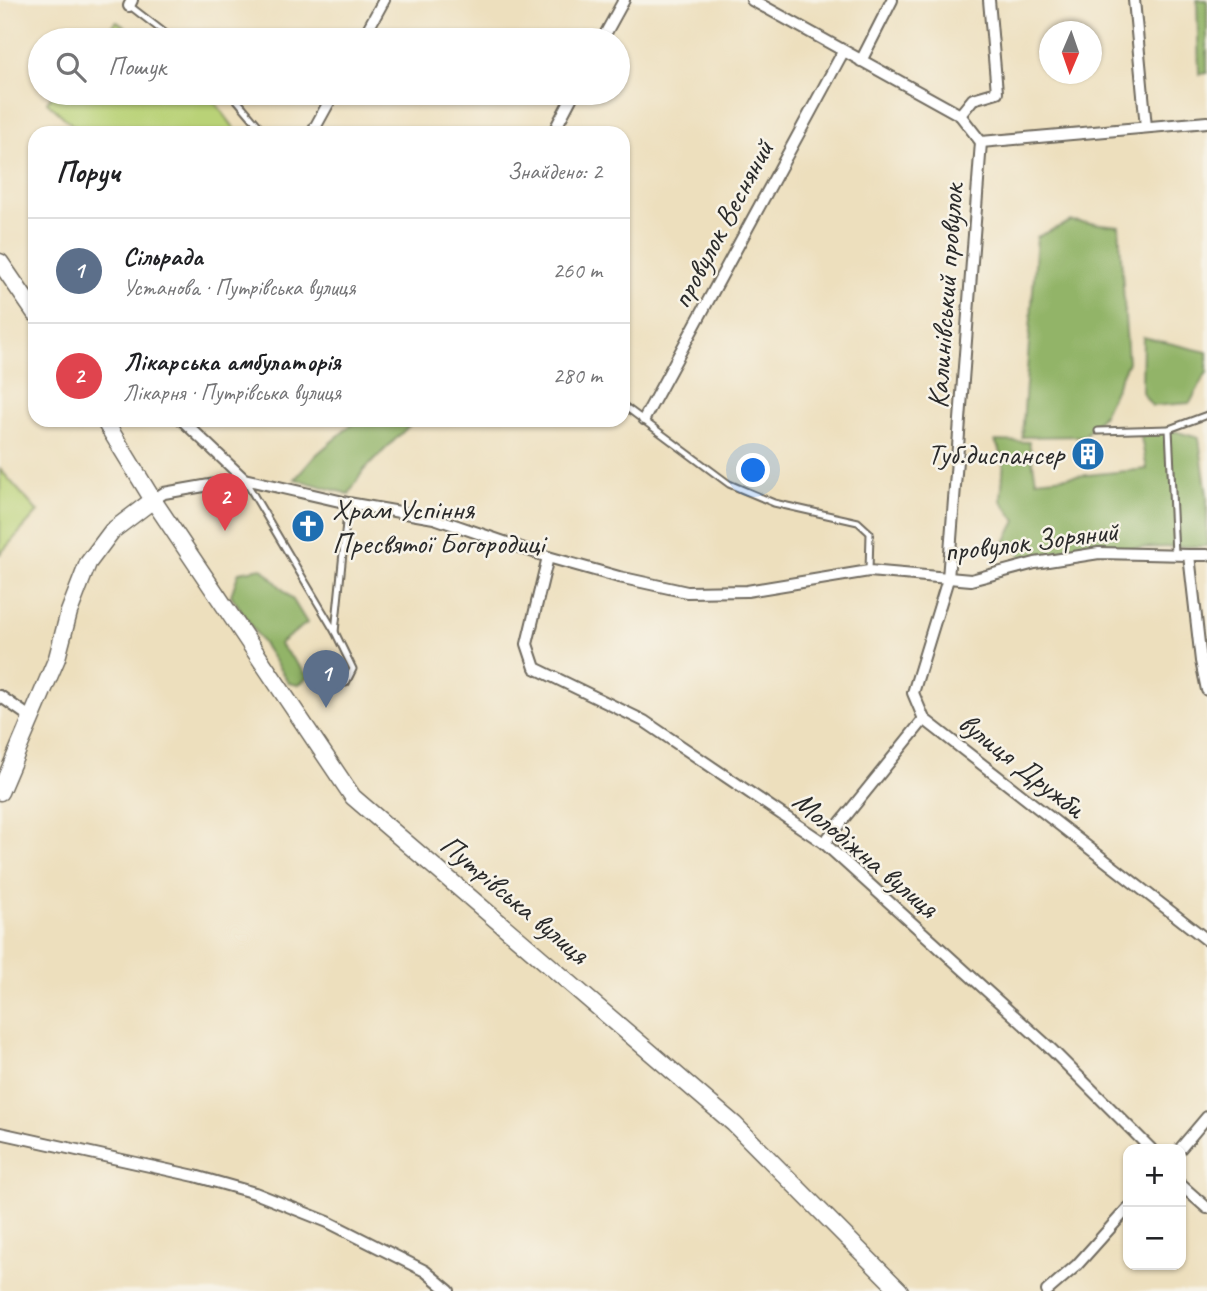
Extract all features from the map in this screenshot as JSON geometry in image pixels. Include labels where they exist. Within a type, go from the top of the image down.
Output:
[{"type":"main road","points":[[0,262],[28,303]]},
{"type":"main road","name":"Путрівська вулиця","points":[[108,427],[153,500],[352,797],[734,1124],[900,1291]]},
{"type":"main road","points":[[0,792],[57,658],[69,612],[88,563],[112,531],[153,500]]},
{"type":"street","points":[[369,28],[384,0]]},
{"type":"street","points":[[609,28],[624,0]]},
{"type":"street","points":[[752,0],[960,115],[981,142],[1207,122]]},
{"type":"street","points":[[861,61],[892,0]]},
{"type":"street","points":[[960,115],[974,99],[997,92],[989,0]]},
{"type":"street","points":[[1134,0],[1146,127]]},
{"type":"street","name":"провулок Весняний","points":[[644,419],[843,52]]},
{"type":"street","points":[[317,126],[328,105]]},
{"type":"street","points":[[557,126],[568,105]]},
{"type":"street","name":"Калинівський провулок","points":[[948,579],[981,142]]},
{"type":"street","points":[[189,427],[244,480]]},
{"type":"street","points":[[153,500],[164,493],[244,480],[348,503],[434,518],[548,557],[687,592],[747,591],[869,571]]},
{"type":"street","name":"провулок Зоряний","points":[[869,571],[971,580],[1035,563],[1099,553],[1207,555]]},
{"type":"street","points":[[1189,555],[1201,661],[1207,690]]},
{"type":"street","name":"Молодіжна вулиця","points":[[548,557],[527,643],[535,668],[644,721],[824,843],[1052,1050],[1146,1144]]},
{"type":"street","name":"вулиця Дружби","points":[[948,579],[913,693],[924,719],[1207,940]]},
{"type":"street","points":[[0,696],[30,717]]},
{"type":"street","points":[[824,843],[924,719]]},
{"type":"street","points":[[1184,1144],[1207,1116]]},
{"type":"street","points":[[0,1133],[195,1176],[255,1193],[328,1222],[425,1271],[449,1291]]},
{"type":"street","points":[[1186,1189],[1207,1208]]},
{"type":"street","points":[[1047,1291],[1077,1265],[1123,1214]]},
{"type":"lane","points":[[131,3],[160,28]]},
{"type":"lane","points":[[242,105],[259,126]]},
{"type":"lane","points":[[630,410],[729,484],[774,503],[859,522],[870,533],[869,571]]},
{"type":"lane","points":[[1098,431],[1170,429],[1207,415]]},
{"type":"lane","points":[[1170,429],[1175,554]]},
{"type":"lane","points":[[244,480],[335,632],[353,669],[346,683]]},
{"type":"lane","points":[[335,632],[348,503]]},
{"type":"green space","points":[[1197,0],[1207,0],[1207,73],[1199,74]]},
{"type":"green space","points":[[116,21],[126,28],[110,28]]},
{"type":"green space","points":[[50,105],[217,105],[233,126],[73,126]]},
{"type":"green space","points":[[1071,221],[1119,226],[1128,362],[1103,415],[1084,436],[1022,437],[1037,237]]},
{"type":"green space","points":[[1143,337],[1207,352],[1207,372],[1190,403],[1152,406],[1142,392]]},
{"type":"green space","points":[[349,427],[408,427],[363,471],[349,494],[295,479],[316,455]]},
{"type":"green space","points":[[1174,431],[1199,438],[1207,496],[1207,546],[1098,549],[1024,558],[1005,542],[1016,521],[1001,500],[1004,459],[995,441],[1029,442],[1036,480],[1147,469],[1140,432]]},
{"type":"green space","points":[[0,469],[38,512],[0,554]]},
{"type":"green space","points":[[262,568],[293,600],[307,623],[279,644],[309,677],[298,685],[289,683],[231,595],[239,572]]},
{"type":"place","name":"Туб.диспансер","points":[[1088,454]]},
{"type":"place","name":"Храм Успіння Пресвятої Богородиці","points":[[308,526]]},
{"type":"place","name":"Лікарська амбулаторія","points":[[225,531]]},
{"type":"place","name":"Сільрада","points":[[326,708]]}]
